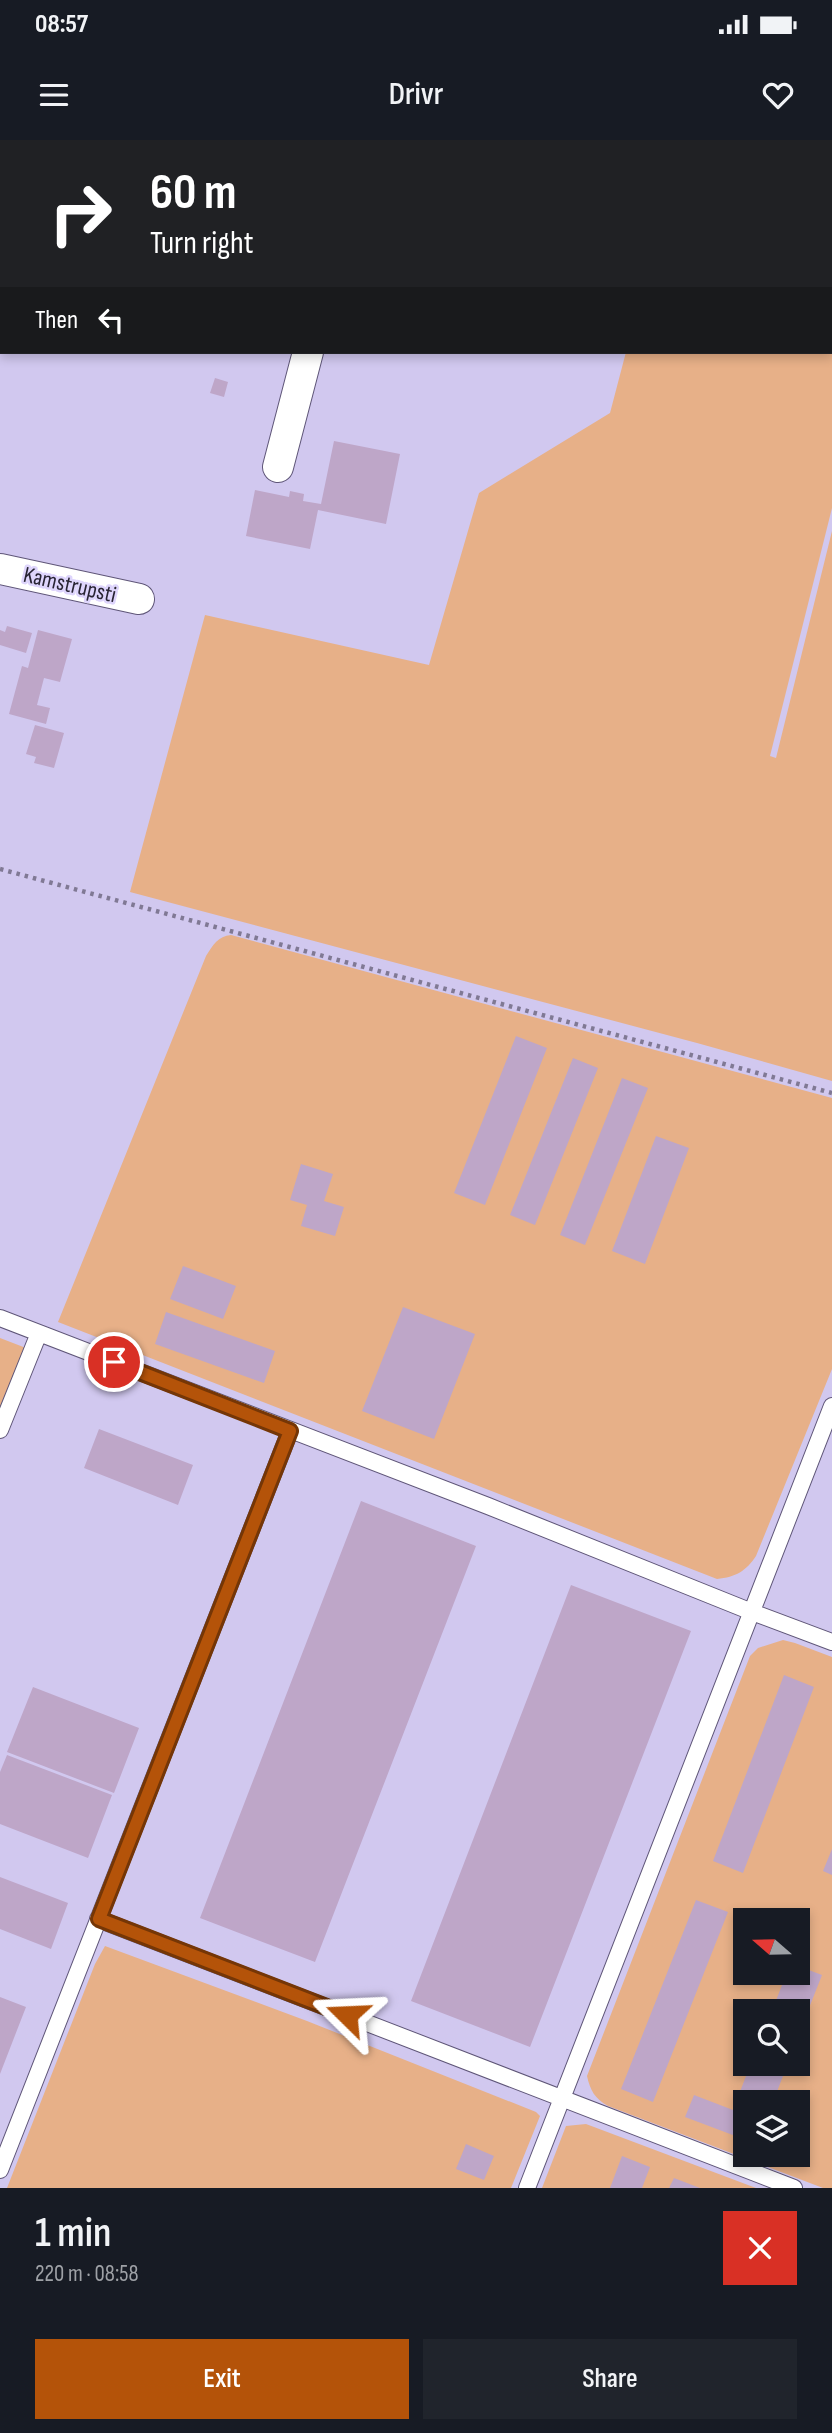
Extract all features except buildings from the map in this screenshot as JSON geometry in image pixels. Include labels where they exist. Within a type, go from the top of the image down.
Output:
[{"type":"street","points":[[278,467],[308,354]]},
{"type":"street","name":"Kamstrupsti","points":[[0,569],[139,599]]},
{"type":"lane","points":[[0,1318],[832,1642]]},
{"type":"lane","points":[[0,1430],[39,1333]]},
{"type":"lane","points":[[527,2188],[832,1406]]},
{"type":"lane","points":[[0,2170],[290,1431]]},
{"type":"lane","points":[[99,1919],[794,2188]]},
{"type":"path","points":[[0,869],[832,1093]]},
{"type":"shaded area","points":[[625,354],[832,354],[832,508],[770,756],[776,758],[832,531],[832,1081],[130,892],[205,615],[429,665],[479,493],[610,413]]},
{"type":"shaded area","points":[[231,935],[832,1098],[832,1369],[756,1556],[748,1566],[735,1575],[717,1579],[58,1322],[206,956],[219,939]]},
{"type":"shaded area","points":[[0,1338],[26,1348],[0,1411]]},
{"type":"shaded area","points":[[783,1640],[832,1657],[832,2188],[823,2188],[768,2167],[810,2167],[810,2090],[733,2090],[733,2154],[608,2106],[594,2094],[587,2076],[750,1656],[758,1648]]},
{"type":"shaded area","points":[[105,1946],[307,2021],[536,2112],[540,2116],[511,2188],[7,2188],[95,1964]]},
{"type":"shaded area","points":[[586,2124],[756,2188],[542,2188],[566,2126]]},
{"type":"route","points":[[114,1362],[290,1431],[99,1919],[347,2015]]}]
